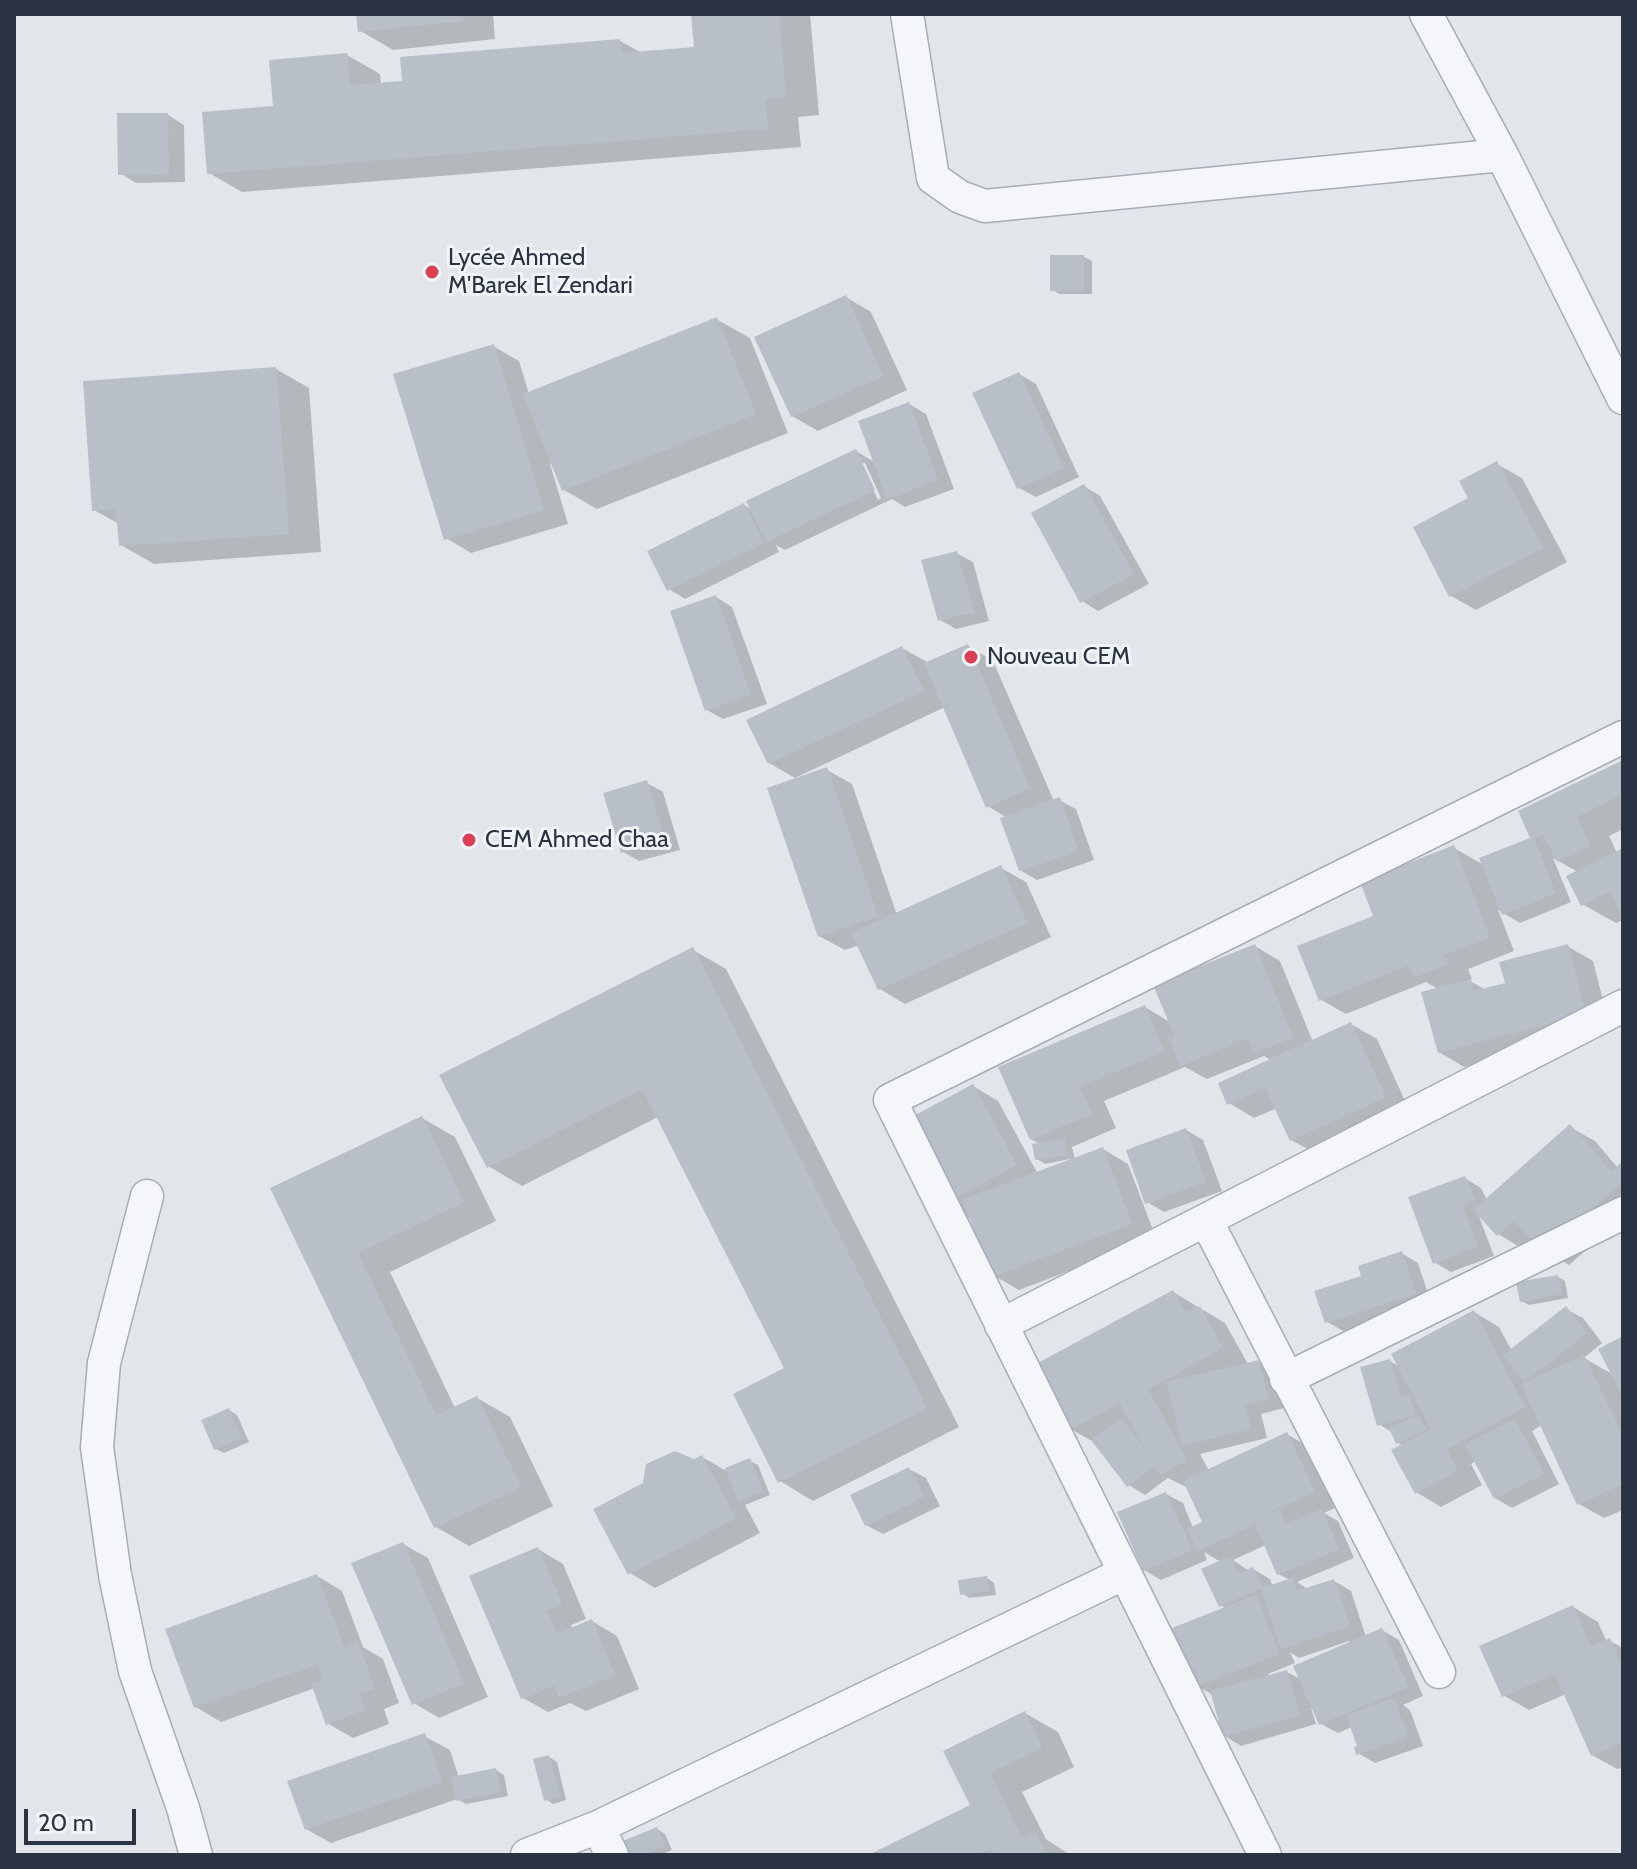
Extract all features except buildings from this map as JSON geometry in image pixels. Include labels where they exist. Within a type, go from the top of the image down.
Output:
[{"type":"street","points":[[907,14],[933,178],[960,197],[985,206],[1502,155]]},
{"type":"street","points":[[1426,14],[1502,155],[1611,344],[1623,398]]},
{"type":"street","points":[[1265,1855],[890,1100],[1623,737]]},
{"type":"street","points":[[1001,1325],[1621,1012]]},
{"type":"street","points":[[147,1196],[104,1363],[97,1447],[115,1575],[135,1671],[183,1808],[196,1855]]},
{"type":"street","points":[[1286,1379],[1623,1213]]},
{"type":"street","points":[[1206,1220],[1439,1672]]},
{"type":"street","points":[[527,1855],[605,1841],[1125,1573]]},
{"type":"place","name":"Lycée Ahmed M'Barek El Zendari","points":[[432,272]]},
{"type":"place","name":"Nouveau CEM","points":[[971,657]]},
{"type":"place","name":"CEM Ahmed Chaa","points":[[469,840]]}]
